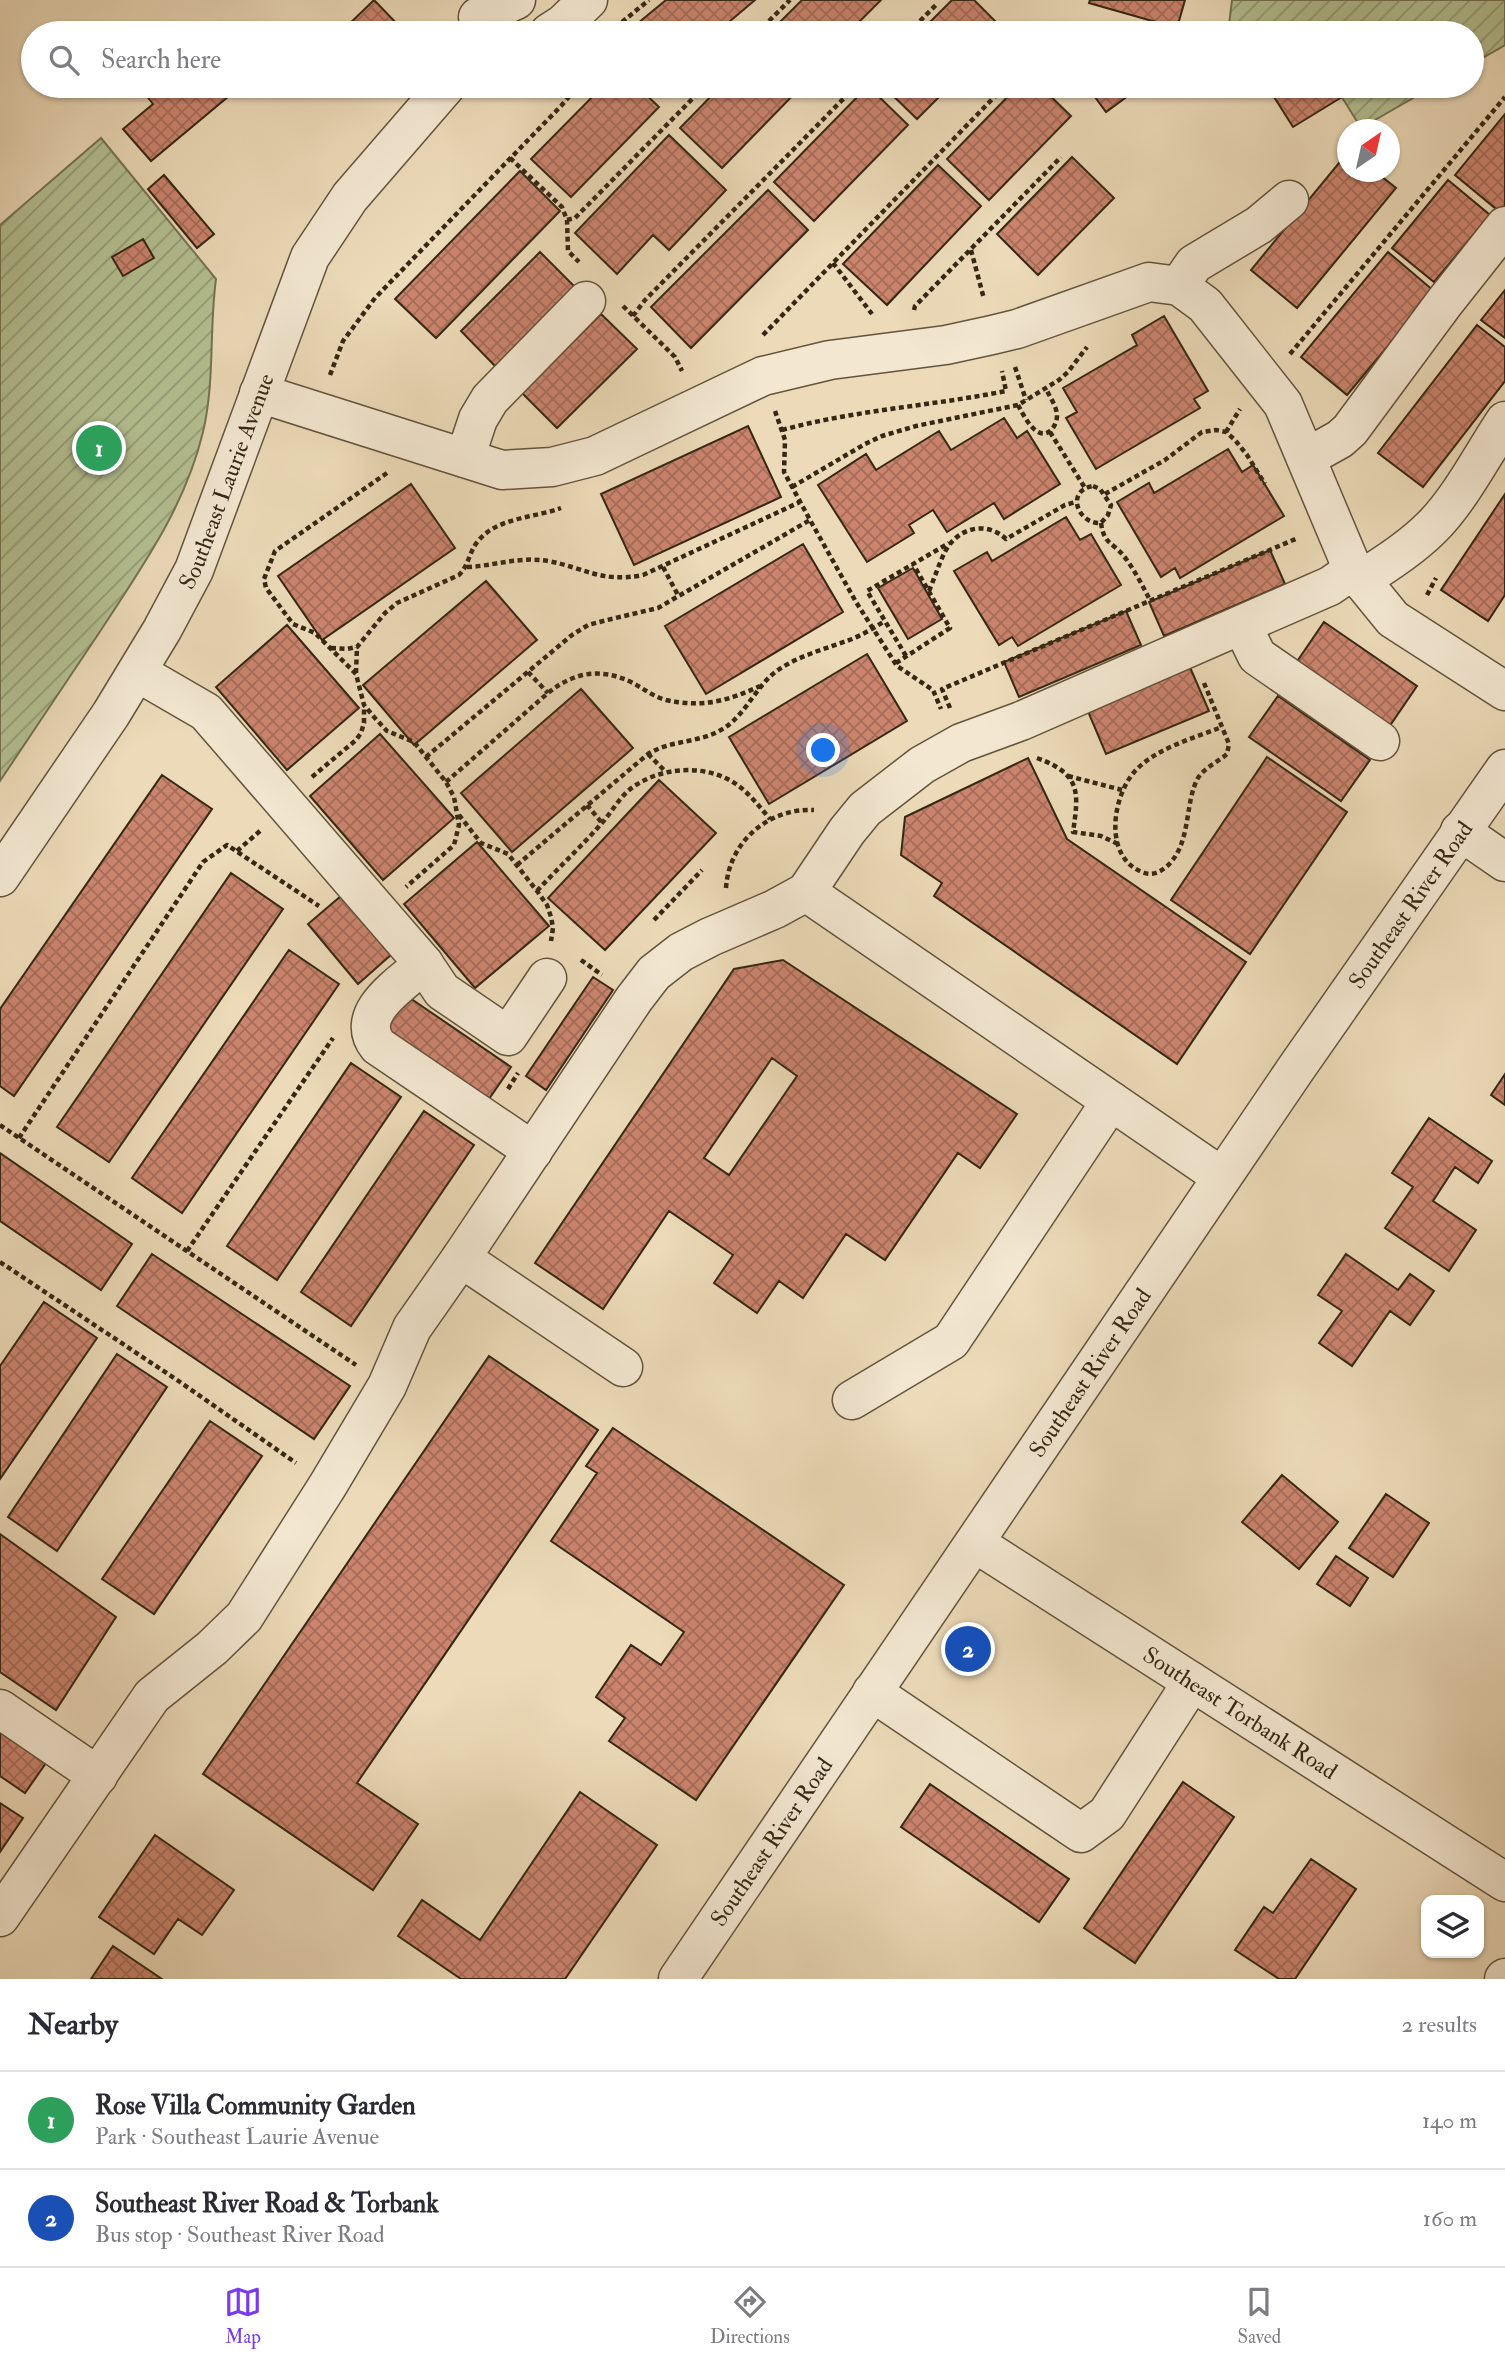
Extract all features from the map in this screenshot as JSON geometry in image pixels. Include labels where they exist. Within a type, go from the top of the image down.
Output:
[{"type":"street","points":[[475,17],[516,0]]},
{"type":"street","points":[[566,21],[588,0]]},
{"type":"street","name":"Southeast Laurie Avenue","points":[[0,877],[104,725],[162,631],[194,570],[310,257],[350,197],[436,98]]},
{"type":"street","points":[[1179,286],[1194,264],[1259,225],[1289,200]]},
{"type":"street","points":[[1306,458],[1334,443],[1350,430],[1505,226]]},
{"type":"street","points":[[259,393],[502,470],[551,467],[595,456],[763,376],[830,360],[946,345],[1017,329],[1149,282],[1179,286],[1205,305],[1283,404],[1357,575],[1393,619],[1505,691]]},
{"type":"street","points":[[465,458],[478,419],[490,398],[597,291]]},
{"type":"street","points":[[0,1917],[152,1696],[212,1648],[244,1617],[387,1386],[412,1328],[654,973],[690,947],[806,892],[865,809],[922,765],[961,743],[1021,721],[1388,563],[1431,528],[1451,503],[1505,421]]},
{"type":"street","points":[[1242,625],[1257,656],[1380,741]]},
{"type":"street","points":[[136,672],[206,712],[424,964],[442,990],[509,1036],[547,978]]},
{"type":"street","name":"Southeast River Road","points":[[678,1979],[1222,1177],[1505,769]]},
{"type":"street","points":[[1460,831],[1505,862]]},
{"type":"street","points":[[806,892],[1222,1177]]},
{"type":"street","points":[[424,964],[380,1003],[374,1012],[370,1028],[371,1038],[377,1046],[533,1151]]},
{"type":"street","points":[[852,1400],[951,1341],[1111,1101]]},
{"type":"street","points":[[461,1258],[623,1367]]},
{"type":"street","name":"Southeast Torbank Road","points":[[975,1543],[1505,1882]]},
{"type":"street","points":[[872,1692],[1081,1833],[1107,1814],[1192,1682]]},
{"type":"street","points":[[0,1709],[98,1776]]},
{"type":"path","points":[[624,21],[649,0]]},
{"type":"path","points":[[769,21],[789,0]]},
{"type":"path","points":[[920,21],[937,4]]},
{"type":"path","points":[[1262,377],[1291,353],[1505,97]]},
{"type":"path","points":[[329,378],[343,341],[375,298],[567,98]]},
{"type":"path","points":[[566,220],[575,218],[693,98]]},
{"type":"path","points":[[633,316],[645,300],[844,98]]},
{"type":"path","points":[[759,343],[763,335],[994,98]]},
{"type":"path","points":[[900,351],[915,306],[1061,157]]},
{"type":"path","points":[[510,158],[562,207],[566,220],[568,251],[597,291],[633,316],[675,357]]},
{"type":"path","points":[[971,250],[987,307]]},
{"type":"path","points":[[833,263],[900,351]]},
{"type":"path","points":[[792,487],[883,436],[916,426],[1018,405],[1068,372],[1088,344]]},
{"type":"path","points":[[1015,367],[1026,400]]},
{"type":"path","points":[[1018,405],[1028,424],[1035,430],[1050,432],[1056,423],[1057,414],[1046,389]]},
{"type":"path","points":[[774,408],[785,440],[783,472],[896,663],[933,690],[943,712]]},
{"type":"path","points":[[1105,495],[1165,460],[1202,432],[1216,430],[1226,432],[1235,440],[1265,484]]},
{"type":"path","points":[[1050,432],[1085,488]]},
{"type":"path","points":[[356,674],[315,633],[293,624],[266,588],[265,575],[275,551],[387,473],[396,459],[403,438]]},
{"type":"path","points":[[1093,486],[1105,495],[1111,505],[1108,515],[1101,523],[1093,523],[1080,512],[1076,502],[1077,495],[1085,488],[1093,486]]},
{"type":"path","points":[[467,567],[507,561],[539,561],[607,578],[643,575],[800,502]]},
{"type":"path","points":[[906,656],[867,591],[960,534],[979,527],[990,528],[1006,539],[1065,505],[1076,502]]},
{"type":"path","points":[[330,648],[356,647],[397,603],[459,575],[467,567],[470,554],[479,539],[490,531],[508,522],[569,505]]},
{"type":"path","points":[[426,757],[572,635],[588,625],[642,613],[679,597],[810,520]]},
{"type":"path","points":[[1101,523],[1107,542],[1122,554],[1150,600]]},
{"type":"path","points":[[952,712],[942,689],[1304,535]]},
{"type":"path","points":[[929,591],[952,541]]},
{"type":"path","points":[[896,663],[950,628],[913,564]]},
{"type":"path","points":[[663,567],[679,597]]},
{"type":"path","points":[[517,865],[660,746],[720,731],[732,724],[761,686],[777,671],[886,621]]},
{"type":"path","points":[[237,851],[300,787],[361,733],[364,705],[356,674],[356,647]]},
{"type":"path","points":[[1190,647],[1229,744],[1228,750],[1227,754],[1198,778],[1180,846],[1169,866],[1156,874],[1139,872],[1123,856],[1118,844],[1116,816],[1122,790],[1136,770],[1147,761],[1222,727]]},
{"type":"path","points":[[528,672],[548,693]]},
{"type":"path","points":[[446,782],[548,693],[577,675],[593,673],[630,682],[663,699],[683,703],[709,704],[731,699],[761,686]]},
{"type":"path","points":[[364,705],[387,731],[414,742],[446,782],[454,797],[459,816],[458,835],[448,851],[378,911]]},
{"type":"path","points":[[648,754],[666,772]]},
{"type":"path","points":[[1025,756],[1050,763],[1067,776],[1122,790]]},
{"type":"path","points":[[537,891],[602,823],[624,795],[634,787],[666,772],[689,769],[720,776],[735,783],[748,794],[770,819]]},
{"type":"path","points":[[1067,776],[1077,794],[1073,832],[1101,836],[1118,844]]},
{"type":"path","points":[[587,805],[602,823]]},
{"type":"path","points":[[727,899],[728,871],[734,855],[756,828],[770,819],[801,809],[825,814]]},
{"type":"path","points":[[459,816],[481,843],[508,854],[537,891],[547,905],[551,917],[552,939]]},
{"type":"path","points":[[19,1138],[203,862],[228,845],[321,907],[352,880]]},
{"type":"path","points":[[654,920],[702,870]]},
{"type":"path","points":[[187,1251],[337,1032]]},
{"type":"path","points":[[0,1125],[387,1386]]},
{"type":"path","points":[[0,1262],[328,1485]]},
{"type":"green space","points":[[1232,0],[1505,0],[1505,45],[1484,57],[1484,21],[1229,21]]},
{"type":"green space","points":[[1342,98],[1413,98],[1377,119],[1355,119]]},
{"type":"green space","points":[[101,138],[216,279],[207,413],[185,486],[161,536],[0,781],[0,225]]},
{"type":"building","points":[[374,0],[394,21],[352,21]]},
{"type":"building","points":[[666,0],[755,0],[730,21],[641,21]]},
{"type":"building","points":[[802,0],[881,0],[860,21],[781,21]]},
{"type":"building","points":[[952,0],[974,0],[995,21],[931,21]]},
{"type":"building","points":[[1090,0],[1185,0],[1179,21],[1152,21],[1089,3]]},
{"type":"building","points":[[148,98],[227,98],[151,161],[123,129],[153,104]]},
{"type":"building","points":[[591,98],[650,98],[659,107],[571,197],[531,159]]},
{"type":"building","points":[[709,98],[790,98],[722,168],[680,128]]},
{"type":"building","points":[[856,98],[880,98],[908,125],[814,221],[774,182]]},
{"type":"building","points":[[895,98],[938,98],[917,119]]},
{"type":"building","points":[[1006,98],[1052,98],[1071,116],[989,200],[947,159]]},
{"type":"building","points":[[1096,98],[1125,98],[1106,112]]},
{"type":"building","points":[[1275,98],[1340,98],[1293,127]]},
{"type":"building","points":[[1505,114],[1505,208],[1501,213],[1455,175]]},
{"type":"building","points":[[669,135],[726,190],[669,250],[653,235],[617,274],[575,233]]},
{"type":"building","points":[[1072,157],[1114,198],[1038,275],[997,234]]},
{"type":"building","points":[[938,165],[981,206],[887,305],[843,264]]},
{"type":"building","points":[[1337,165],[1337,182],[1388,182],[1396,188],[1297,308],[1251,270]]},
{"type":"building","points":[[520,171],[560,211],[436,338],[395,299]]},
{"type":"building","points":[[164,175],[214,234],[197,248],[148,189]]},
{"type":"building","points":[[1448,180],[1490,215],[1434,282],[1392,248]]},
{"type":"building","points":[[768,190],[808,230],[691,348],[651,307]]},
{"type":"building","points":[[143,239],[154,258],[123,276],[112,257]]},
{"type":"building","points":[[540,252],[575,287],[496,367],[461,331]]},
{"type":"building","points":[[1388,252],[1434,291],[1347,395],[1301,357]]},
{"type":"building","points":[[1505,290],[1505,338],[1481,320]]},
{"type":"building","points":[[601,314],[637,349],[557,428],[522,393]]},
{"type":"building","points":[[1164,316],[1208,391],[1194,399],[1200,408],[1096,469],[1066,418],[1077,412],[1063,388],[1137,345],[1132,335]]},
{"type":"building","points":[[1477,325],[1505,347],[1505,381],[1423,487],[1378,453]]},
{"type":"building","points":[[1004,418],[1017,438],[1027,431],[1060,484],[1004,519],[994,503],[947,532],[933,510],[909,525],[914,533],[867,562],[818,485],[866,454],[876,470],[939,431],[951,450]]},
{"type":"building","points":[[748,426],[781,497],[634,565],[601,494]]},
{"type":"building","points":[[1228,449],[1242,472],[1253,465],[1284,516],[1180,578],[1175,568],[1161,577],[1117,502],[1149,483],[1154,493]]},
{"type":"building","points":[[411,484],[455,548],[322,640],[278,576]]},
{"type":"building","points":[[1505,494],[1505,595],[1488,621],[1441,590]]},
{"type":"building","points":[[1066,517],[1080,540],[1091,534],[1121,585],[1018,646],[1012,637],[999,645],[954,571],[987,552],[992,561]]},
{"type":"building","points":[[803,544],[843,612],[706,694],[665,626]]},
{"type":"building","points":[[1270,550],[1285,584],[1164,636],[1149,602]]},
{"type":"building","points":[[913,568],[942,619],[908,639],[878,588]]},
{"type":"building","points":[[486,581],[537,640],[414,745],[363,685]]},
{"type":"building","points":[[1126,611],[1141,645],[1019,697],[1004,662]]},
{"type":"building","points":[[1324,622],[1417,686],[1389,727],[1296,663]]},
{"type":"building","points":[[287,625],[359,708],[287,770],[216,687]]},
{"type":"building","points":[[867,654],[907,721],[769,804],[729,737]]},
{"type":"building","points":[[1189,665],[1209,711],[1106,754],[1087,709]]},
{"type":"building","points":[[581,689],[633,748],[512,852],[461,793]]},
{"type":"building","points":[[1278,696],[1370,760],[1341,801],[1249,737]]},
{"type":"building","points":[[380,734],[454,818],[383,880],[310,796]]},
{"type":"building","points":[[1267,757],[1347,812],[1250,954],[1171,900]]},
{"type":"building","points":[[1028,758],[1067,839],[1246,962],[1177,1064],[934,896],[942,883],[901,855],[905,817]]},
{"type":"building","points":[[162,775],[212,809],[14,1096],[0,1086],[0,1009]]},
{"type":"building","points":[[659,780],[716,833],[605,950],[548,898]]},
{"type":"building","points":[[477,842],[549,926],[475,988],[404,904]]},
{"type":"building","points":[[231,873],[283,909],[109,1162],[57,1127]]},
{"type":"building","points":[[341,896],[391,955],[358,984],[308,924]]},
{"type":"building","points":[[289,950],[339,984],[182,1213],[132,1178]]},
{"type":"building","points":[[783,960],[1017,1114],[980,1168],[958,1153],[885,1260],[846,1234],[803,1298],[779,1281],[757,1313],[714,1283],[733,1255],[669,1211],[603,1309],[535,1263],[734,969]],"holes":[[[772,1058],[797,1076],[729,1175],[704,1158]]]},
{"type":"building","points":[[593,977],[613,990],[546,1090],[526,1076]]},
{"type":"building","points":[[407,996],[511,1067],[482,1109],[378,1038]]},
{"type":"building","points":[[351,1063],[401,1097],[277,1280],[227,1246]]},
{"type":"building","points":[[1505,1074],[1505,1105],[1491,1095]]},
{"type":"building","points":[[424,1111],[474,1145],[351,1326],[301,1292]]},
{"type":"building","points":[[1429,1118],[1492,1161],[1478,1183],[1455,1167],[1433,1201],[1476,1230],[1449,1271],[1385,1228],[1413,1187],[1392,1173]]},
{"type":"building","points":[[0,1153],[132,1244],[101,1290],[0,1221]]},
{"type":"building","points":[[152,1254],[350,1386],[314,1439],[117,1306]]},
{"type":"building","points":[[1346,1254],[1398,1290],[1410,1274],[1434,1291],[1410,1325],[1390,1311],[1352,1366],[1319,1343],[1342,1311],[1318,1295]]},
{"type":"building","points":[[44,1302],[97,1338],[0,1479],[0,1366]]},
{"type":"building","points":[[117,1354],[167,1387],[57,1551],[8,1517]]},
{"type":"building","points":[[489,1356],[598,1430],[357,1783],[418,1824],[373,1890],[203,1774]]},
{"type":"building","points":[[210,1421],[262,1456],[154,1614],[102,1579]]},
{"type":"building","points":[[613,1428],[844,1585],[696,1800],[609,1741],[625,1718],[596,1697],[631,1645],[661,1665],[684,1632],[551,1541],[597,1473],[586,1466]]},
{"type":"building","points":[[1282,1475],[1338,1522],[1299,1569],[1242,1522]]},
{"type":"building","points":[[1386,1494],[1429,1523],[1393,1577],[1349,1548]]},
{"type":"building","points":[[0,1534],[116,1617],[56,1710],[0,1672]]},
{"type":"building","points":[[1336,1556],[1368,1578],[1350,1606],[1317,1584]]},
{"type":"building","points":[[0,1732],[46,1763],[25,1793],[0,1776]]},
{"type":"building","points":[[1183,1782],[1234,1817],[1135,1963],[1084,1928]]},
{"type":"building","points":[[930,1784],[1069,1879],[1039,1922],[901,1827]]},
{"type":"building","points":[[580,1792],[657,1845],[565,1979],[461,1979],[398,1936],[422,1900],[480,1940]]},
{"type":"building","points":[[0,1803],[23,1818],[0,1852]]},
{"type":"building","points":[[155,1835],[234,1890],[202,1935],[178,1919],[154,1954],[99,1917]]},
{"type":"building","points":[[1311,1859],[1356,1889],[1295,1979],[1279,1979],[1235,1950],[1264,1907],[1273,1913]]},
{"type":"building","points":[[113,1946],[162,1979],[91,1979]]},
{"type":"place","name":"Rose Villa Community Garden","points":[[99,448]]},
{"type":"place","name":"Southeast River Road & Torbank","points":[[968,1649]]}]
